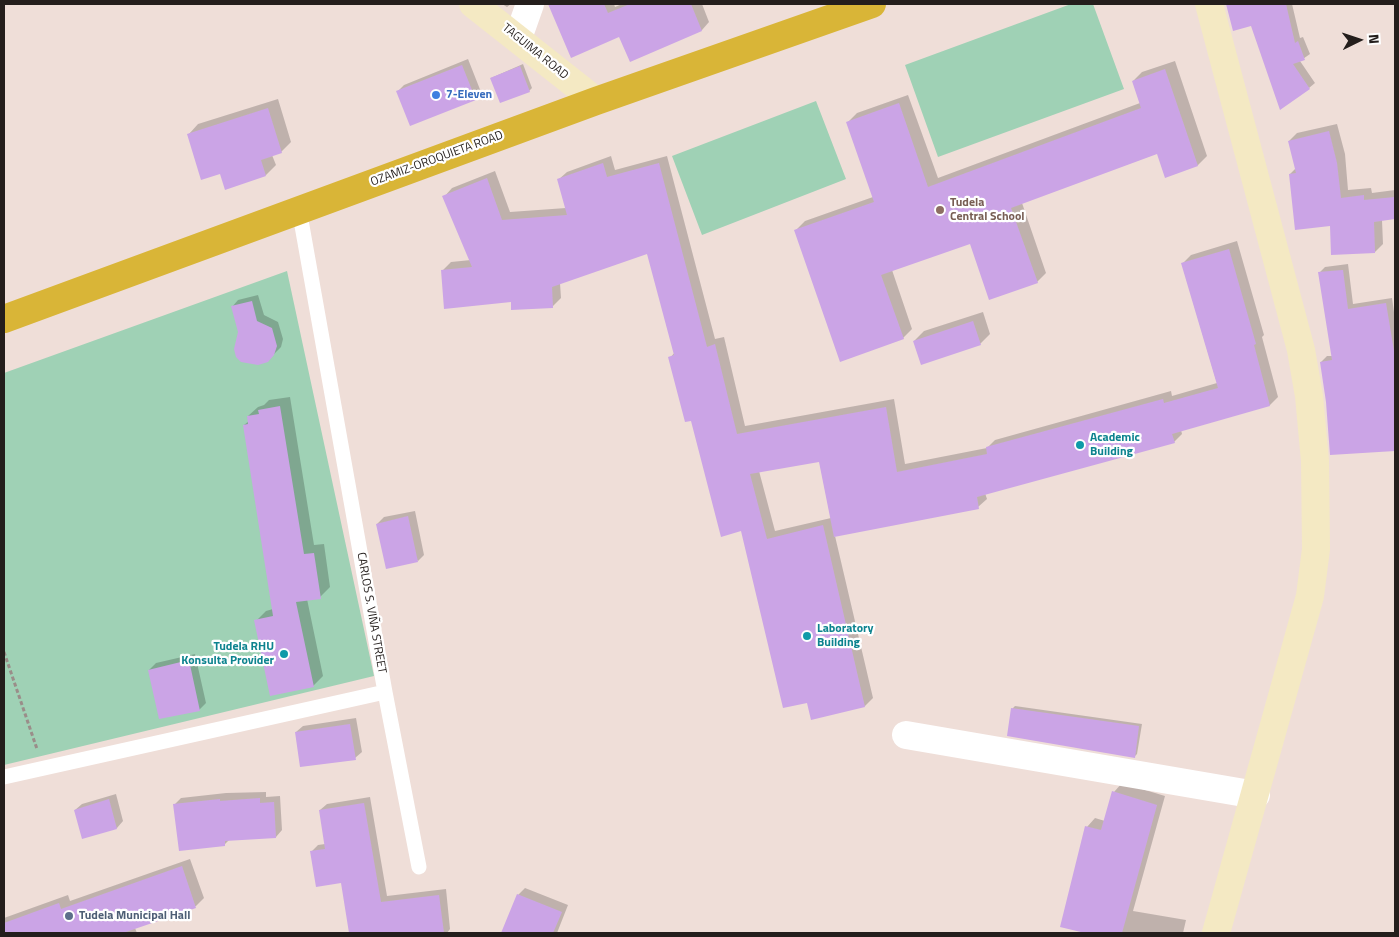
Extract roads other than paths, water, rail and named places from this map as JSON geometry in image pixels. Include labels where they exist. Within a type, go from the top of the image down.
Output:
[{"type":"highway","name":"OZAMIZ-OROQUIETA ROAD","points":[[4,319],[596,101],[872,4]]},
{"type":"street","name":"TAGUIMA ROAD","points":[[473,4],[596,101]]},
{"type":"street","points":[[518,38],[530,4]]},
{"type":"street","points":[[1210,4],[1301,350],[1309,396],[1315,461],[1316,549],[1310,596],[1216,933]]},
{"type":"street","points":[[906,735],[1256,795]]},
{"type":"lane","name":"CARLOS S. VIÑA STREET","points":[[299,209],[385,692],[419,867]]},
{"type":"lane","points":[[4,777],[385,692]]},
{"type":"place","name":"7-Eleven","points":[[436,95]]},
{"type":"place","name":"Tudela Central School","points":[[940,210]]},
{"type":"place","name":"Academic Building","points":[[1080,445]]},
{"type":"place","name":"Laboratory Building","points":[[807,636]]},
{"type":"place","name":"Tudela RHU Konsulta Provider","points":[[284,654]]},
{"type":"place","name":"Tudela Municipal Hall","points":[[69,916]]}]
